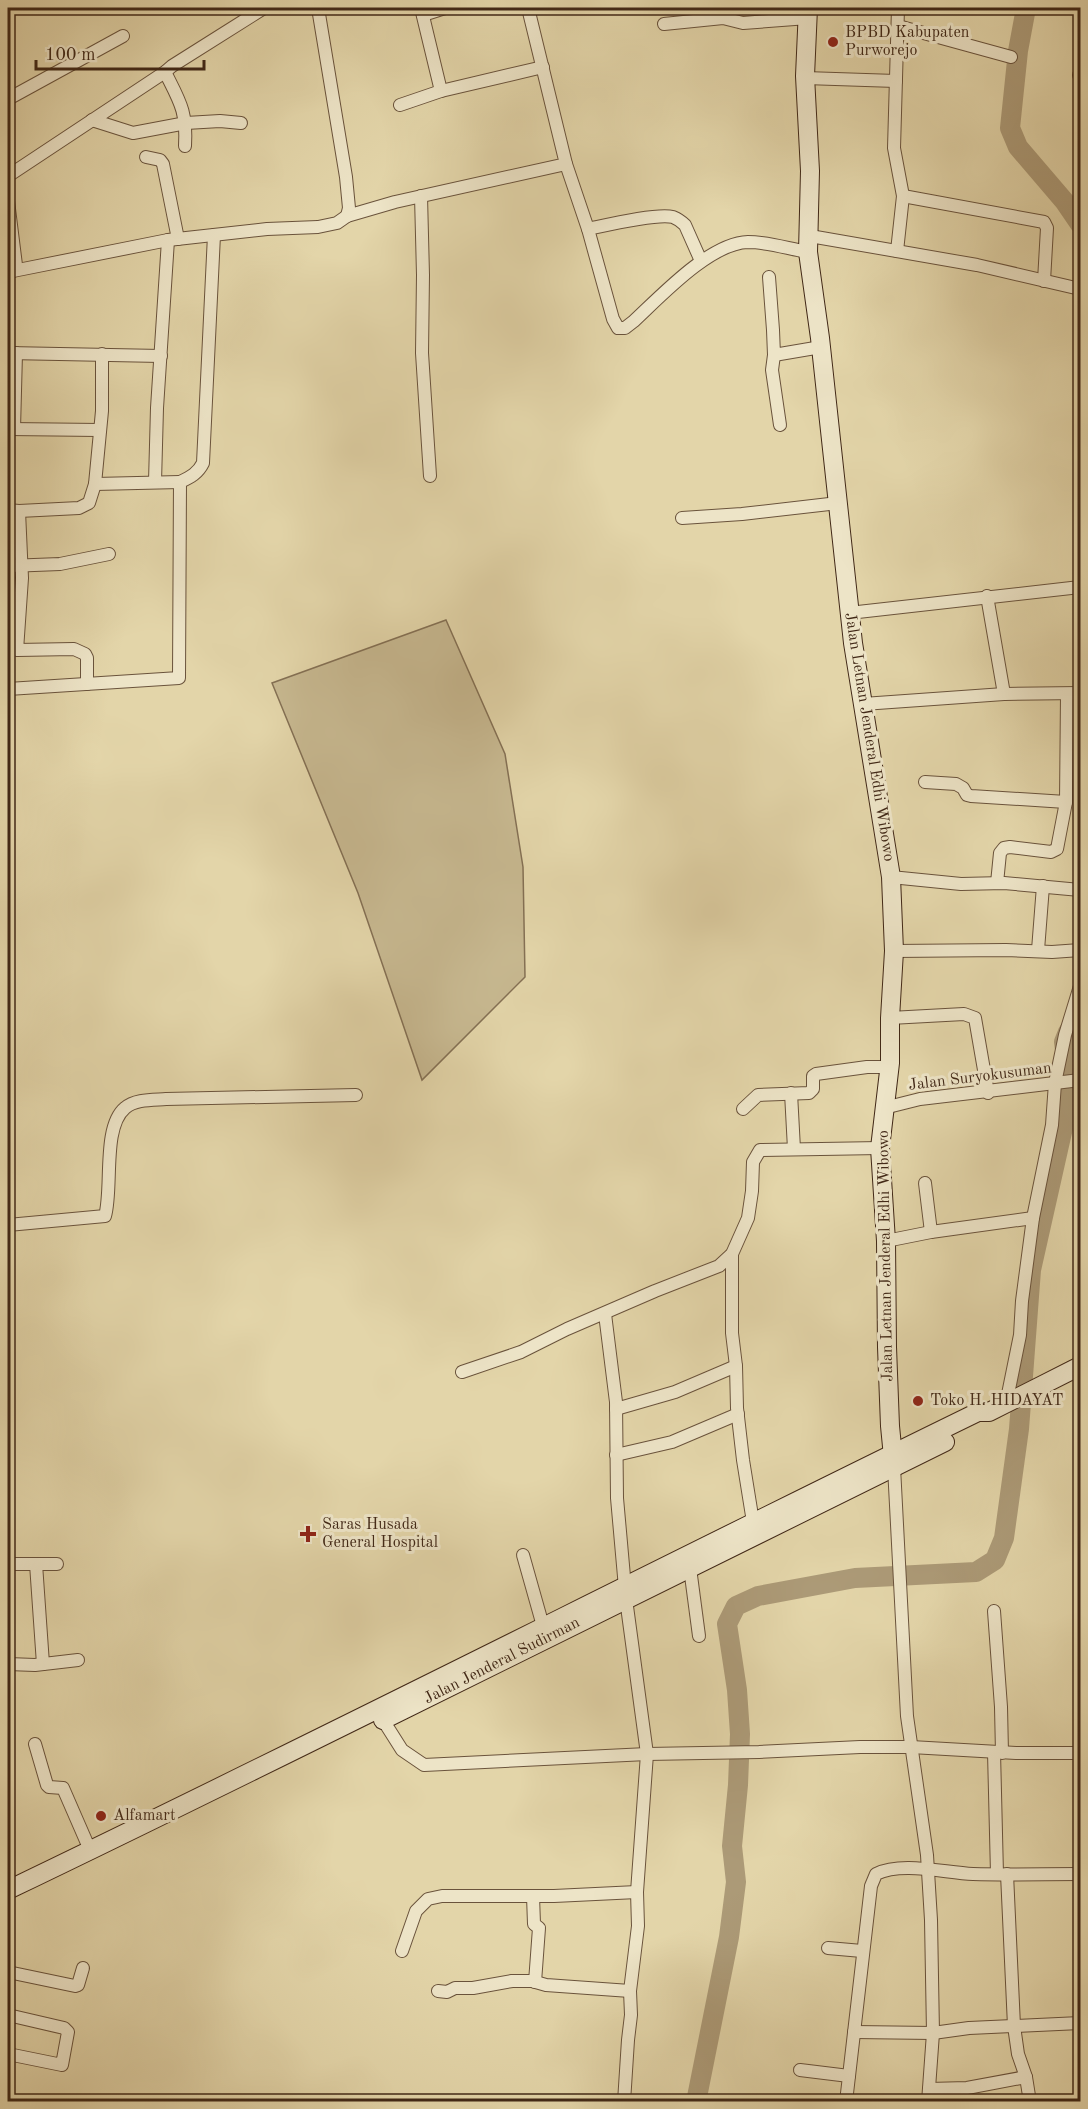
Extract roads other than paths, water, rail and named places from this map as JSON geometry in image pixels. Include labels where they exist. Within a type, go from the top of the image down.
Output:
[{"type":"main road","name":"Jalan Letnan Jenderal Edhi Wibowo","points":[[808,13],[805,78],[810,171],[809,244],[849,613],[891,877],[894,951],[889,1067],[880,1148],[886,1241],[887,1347],[893,1460]]},
{"type":"main road","name":"Jalan Jenderal Sudirman","points":[[495,1658],[543,1626],[690,1568],[978,1412],[989,1412],[1080,1368]]},
{"type":"main road","name":"Jalan Jenderal Sudirman","points":[[8,1902],[146,1829],[626,1592],[753,1522],[893,1460]]},
{"type":"main road","name":"Jalan Jenderal Sudirman","points":[[286,1761],[383,1720],[423,1693]]},
{"type":"main road","name":"Jalan Jenderal Sudirman","points":[[8,1890],[90,1850],[146,1829]]},
{"type":"street","points":[[8,176],[172,66],[264,8]]},
{"type":"street","points":[[318,8],[346,177],[349,208],[347,216]]},
{"type":"street","points":[[441,91],[422,11],[445,8]]},
{"type":"street","points":[[528,8],[566,164],[588,229],[615,326],[621,328],[634,321],[700,261],[728,247],[748,242],[897,251],[977,265],[1080,289]]},
{"type":"street","points":[[897,251],[903,196],[894,148],[898,8]]},
{"type":"street","points":[[664,24],[723,18],[743,23],[808,13]]},
{"type":"street","points":[[898,26],[1011,57]]},
{"type":"street","points":[[8,99],[123,36]]},
{"type":"street","points":[[400,105],[441,91],[543,67]]},
{"type":"street","points":[[165,72],[182,104],[186,123],[185,146]]},
{"type":"street","points":[[805,78],[896,81]]},
{"type":"street","points":[[92,120],[133,133],[186,123],[220,121],[242,123]]},
{"type":"street","points":[[146,157],[160,160],[163,164],[173,240],[161,356],[155,482]]},
{"type":"street","points":[[10,272],[173,240],[267,229],[318,227],[337,223],[347,216],[421,196],[566,164]]},
{"type":"street","points":[[421,196],[422,353],[430,476]]},
{"type":"street","points":[[903,196],[1044,222],[1047,228],[1044,281]]},
{"type":"street","points":[[8,201],[16,261],[10,272]]},
{"type":"street","points":[[588,229],[664,216],[674,218],[685,225],[700,261]]},
{"type":"street","points":[[95,484],[180,482],[199,471],[203,463],[214,235]]},
{"type":"street","points":[[769,277],[774,355],[772,370],[780,425]]},
{"type":"street","points":[[774,355],[821,347]]},
{"type":"street","points":[[100,430],[11,429],[12,353],[161,356]]},
{"type":"street","points":[[87,684],[88,669],[85,654],[74,649],[12,650],[13,614],[21,566],[13,510],[79,508],[89,503],[95,484],[102,411],[102,354]]},
{"type":"street","points":[[8,689],[179,678],[180,482]]},
{"type":"street","points":[[682,518],[838,503]]},
{"type":"street","points":[[8,566],[60,564],[109,554]]},
{"type":"street","points":[[849,613],[1080,587]]},
{"type":"street","points":[[987,596],[1004,694]]},
{"type":"street","points":[[863,704],[1029,692],[1067,695],[1080,693]]},
{"type":"street","points":[[998,883],[1000,853],[1004,848],[1051,852],[1057,849],[1066,802],[1067,695]]},
{"type":"street","points":[[925,782],[956,784],[971,796],[1066,802]]},
{"type":"street","points":[[891,877],[961,884],[998,883],[1080,890]]},
{"type":"street","points":[[1038,950],[1043,886]]},
{"type":"street","points":[[894,951],[1038,950],[1053,952],[1080,950]]},
{"type":"street","points":[[1010,1402],[1033,1218],[1052,1125],[1065,1035],[1080,986]]},
{"type":"street","points":[[890,1018],[969,1014],[975,1018],[988,1093]]},
{"type":"street","points":[[743,1109],[759,1095],[809,1093],[813,1089],[813,1076],[816,1074],[867,1067],[889,1067]]},
{"type":"street","name":"Jalan Suryokusuman","points":[[884,1108],[920,1100],[1078,1081]]},
{"type":"street","points":[[791,1094],[794,1149]]},
{"type":"street","points":[[8,1225],[105,1216],[112,1131],[124,1108],[136,1102],[166,1099],[356,1095]]},
{"type":"street","points":[[462,1372],[521,1352],[567,1329],[719,1266],[732,1254],[748,1218],[754,1157],[760,1150],[880,1148]]},
{"type":"street","points":[[925,1183],[931,1232]]},
{"type":"street","points":[[886,1241],[931,1232],[1033,1218]]},
{"type":"street","points":[[732,1254],[732,1333],[738,1414],[753,1522]]},
{"type":"street","points":[[605,1314],[616,1409],[616,1455],[626,1592],[647,1754],[637,1892],[638,1926],[630,1991],[631,2015],[624,2102]]},
{"type":"street","points":[[616,1409],[675,1392],[736,1366]]},
{"type":"street","points":[[616,1455],[672,1442],[738,1414]]},
{"type":"street","points":[[893,1460],[911,1747],[927,1855],[931,1920],[933,2033],[928,2095],[1026,2077]]},
{"type":"street","points":[[523,1555],[543,1626]]},
{"type":"street","points":[[8,1564],[57,1564]]},
{"type":"street","points":[[36,1564],[43,1664]]},
{"type":"street","points":[[690,1568],[699,1636]]},
{"type":"street","points":[[994,1611],[1001,1707],[998,1752],[1002,1874],[1014,2026],[1018,2054],[1026,2077],[1030,2102]]},
{"type":"street","points":[[8,1664],[43,1664],[78,1660]]},
{"type":"street","points":[[383,1720],[402,1750],[424,1766],[647,1754],[860,1747],[1080,1753]]},
{"type":"street","points":[[35,1744],[47,1785],[63,1788],[90,1850]]},
{"type":"street","points":[[846,2102],[862,1951],[872,1879],[876,1874],[891,1869],[972,1874],[1080,1874]]},
{"type":"street","points":[[402,1951],[416,1911],[428,1899],[442,1896],[533,1896],[637,1892]]},
{"type":"street","points":[[533,1896],[534,1924],[539,1928],[535,1982]]},
{"type":"street","points":[[828,1948],[862,1951]]},
{"type":"street","points":[[8,1972],[75,1986],[78,1985],[83,1968]]},
{"type":"street","points":[[438,1991],[447,1992],[455,1988],[473,1988],[512,1981],[630,1991]]},
{"type":"street","points":[[8,2015],[64,2028],[68,2032],[64,2061],[61,2065],[8,2054]]},
{"type":"street","points":[[854,2032],[933,2033],[969,2028],[1080,2023]]},
{"type":"street","points":[[800,2070],[849,2076]]},
{"type":"waterway","points":[[1026,8],[1018,51],[1010,128],[1018,147],[1065,202],[1080,224]]},
{"type":"waterway","points":[[696,2102],[729,1937],[736,1882],[732,1846],[740,1734],[737,1690],[727,1624],[736,1606],[758,1596],[855,1578],[976,1572],[995,1560],[1004,1538],[1019,1429],[1031,1270],[1071,1092],[1064,1042],[1068,1032]]},
{"type":"place","name":"BPBD Kabupaten Purworejo","points":[[833,42]]},
{"type":"place","name":"Toko H. HIDAYAT","points":[[918,1401]]},
{"type":"place","name":"Saras Husada General Hospital","points":[[308,1534]]},
{"type":"place","name":"Alfamart","points":[[101,1816]]}]
